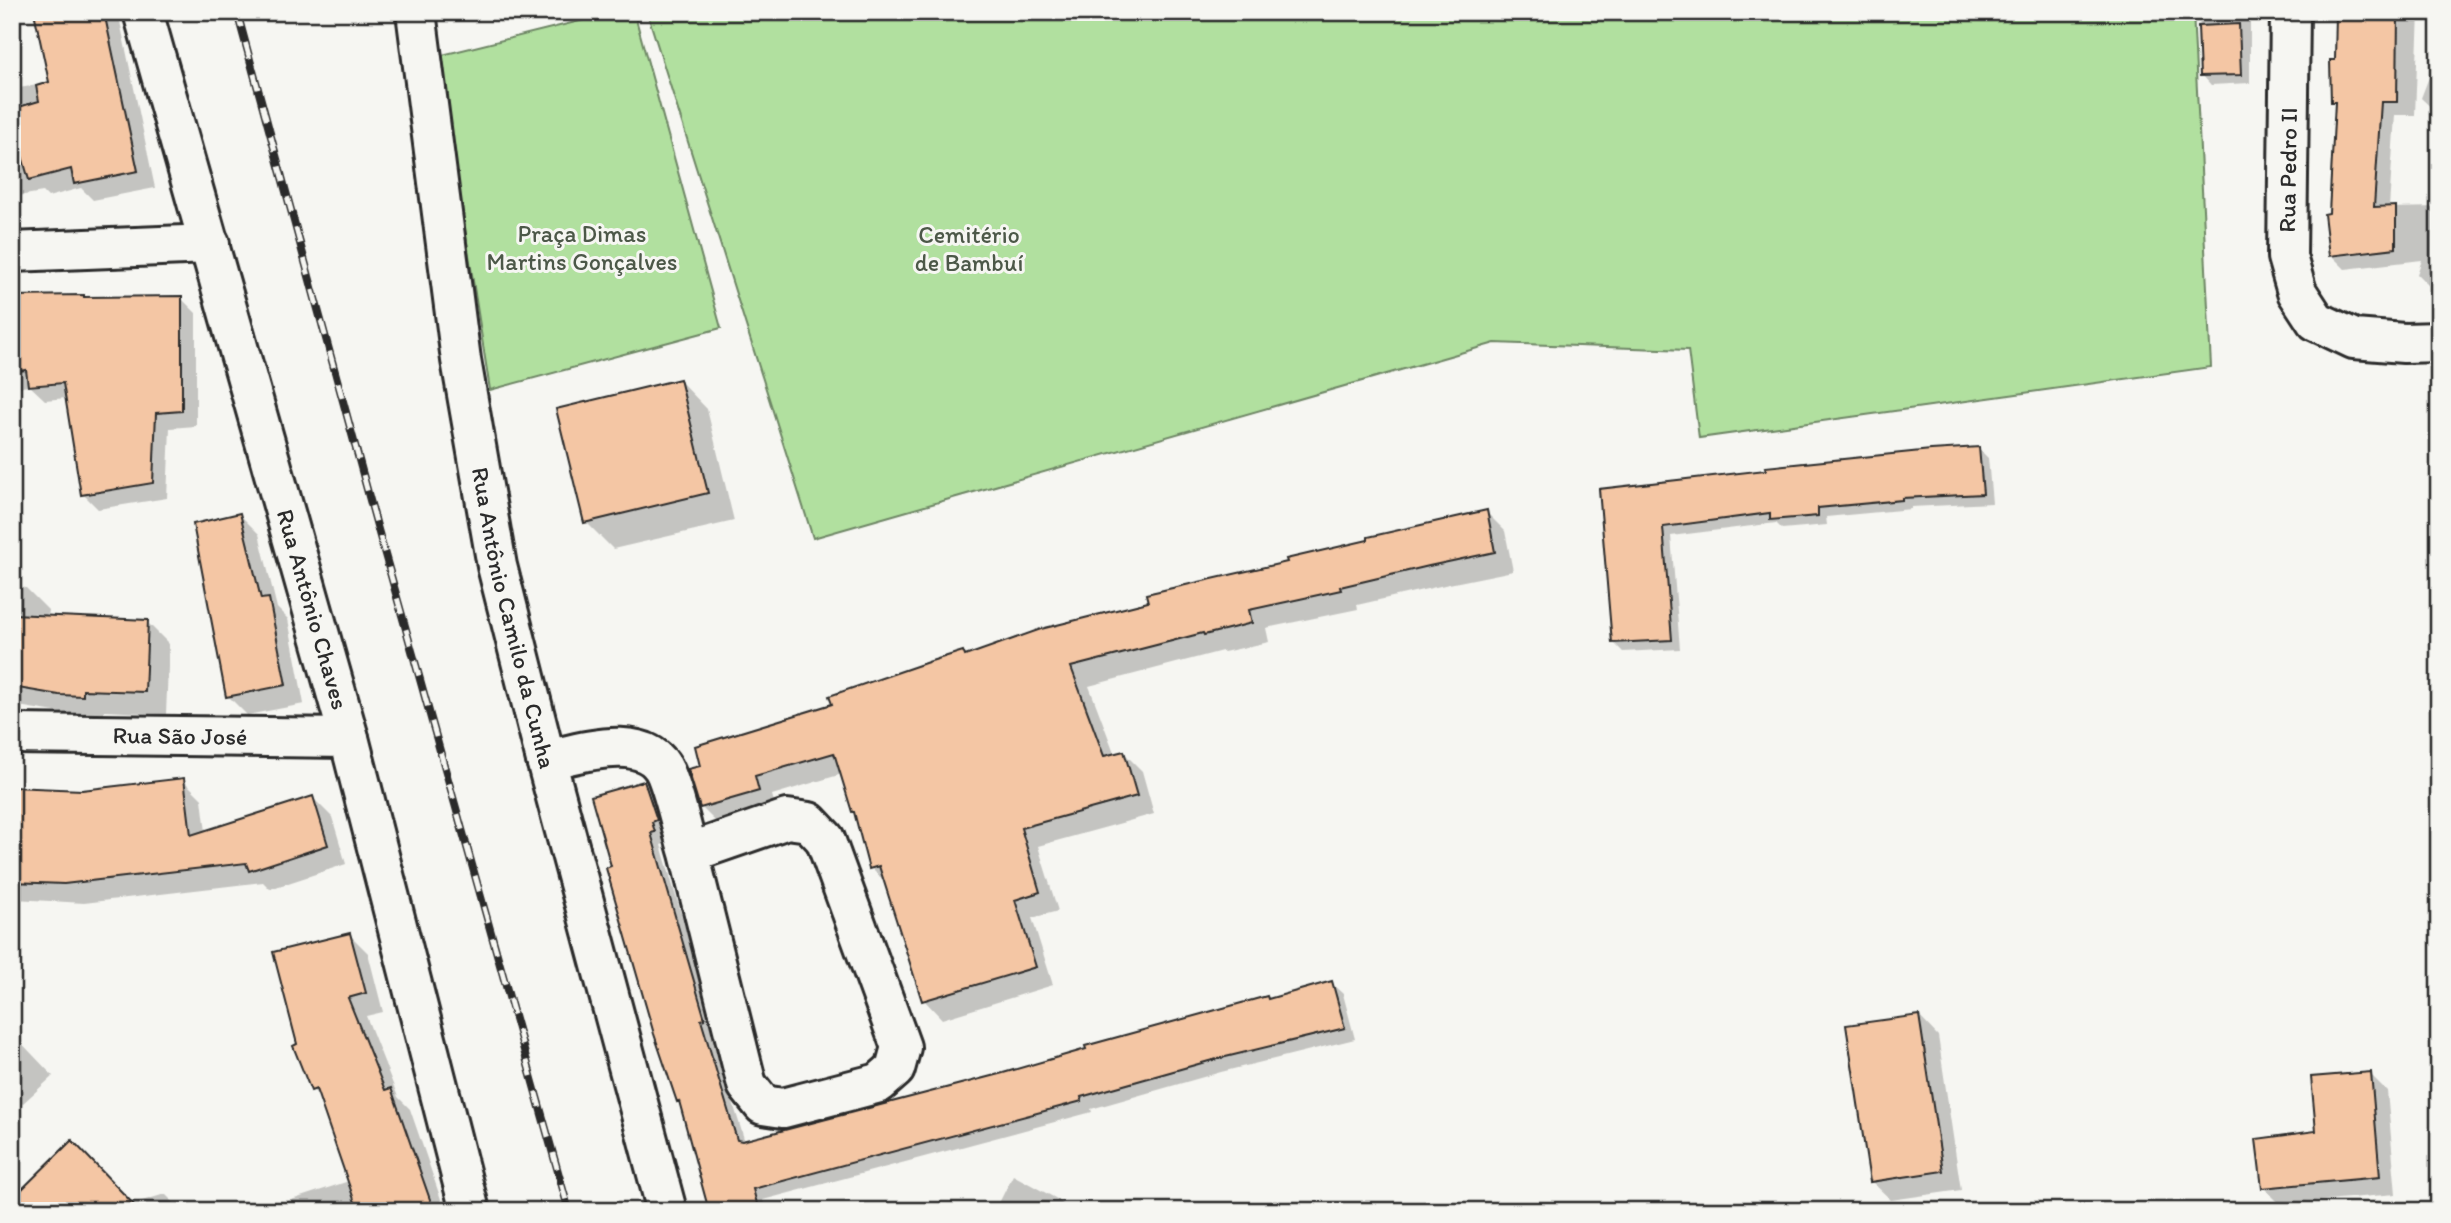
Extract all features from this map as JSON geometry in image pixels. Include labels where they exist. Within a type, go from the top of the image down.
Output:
[{"type":"street","name":"Rua Antônio Chaves","points":[[144,12],[349,738],[470,1211]]},
{"type":"street","name":"Rua Antônio Camilo da Cunha","points":[[416,12],[463,374],[497,566],[667,1211]]},
{"type":"street","name":"Rua Pedro II","points":[[2290,12],[2287,257],[2297,292],[2316,321],[2354,339],[2404,343],[2439,342]]},
{"type":"street","points":[[12,253],[210,244]]},
{"type":"street","name":"Rua São José","points":[[12,734],[349,738]]},
{"type":"street","points":[[546,760],[629,746],[648,752],[665,771],[689,853],[747,1085],[763,1105],[783,1108],[879,1083],[895,1069],[901,1047],[825,839],[809,822],[787,819],[689,853]]},
{"type":"green space","name":"Praça Dimas Martins Gonçalves","points":[[616,12],[634,12],[721,328],[490,390],[438,56]]},
{"type":"green space","name":"Cemitério de Bambuí","points":[[647,12],[2193,12],[2211,367],[1699,438],[1688,350],[1495,343],[813,538]]},
{"type":"building","points":[[34,12],[104,12],[138,171],[74,184],[71,169],[29,180],[12,122],[12,109],[39,101],[36,86],[49,82]]},
{"type":"building","points":[[2336,14],[2398,14],[2397,102],[2381,102],[2374,207],[2396,206],[2396,248],[2329,256],[2324,214],[2329,213],[2335,102],[2331,102],[2330,60],[2335,60]]},
{"type":"building","points":[[2239,24],[2241,75],[2200,76],[2198,26]]},
{"type":"building","points":[[12,296],[182,296],[182,411],[156,413],[153,483],[81,495],[63,383],[28,386],[26,370],[12,372]]},
{"type":"building","points":[[680,379],[708,493],[584,523],[556,409]]},
{"type":"building","points":[[1979,447],[1983,494],[1902,498],[1818,508],[1818,516],[1770,520],[1770,513],[1663,527],[1672,640],[1612,643],[1599,489],[1766,470],[1765,467]]},
{"type":"building","points":[[1487,510],[1495,552],[1249,610],[1252,623],[1071,667],[1104,756],[1124,751],[1137,796],[1021,828],[1040,892],[1015,900],[1036,967],[922,1001],[879,866],[869,869],[854,812],[834,753],[755,776],[759,791],[700,808],[688,769],[700,766],[695,746],[832,704],[829,696],[928,662],[963,651],[965,656],[1041,629],[1148,602],[1146,594],[1287,562],[1286,559],[1368,540],[1368,537]]},
{"type":"building","points":[[240,513],[261,599],[269,598],[286,685],[226,697],[193,524]]},
{"type":"building","points":[[12,614],[148,620],[145,692],[83,690],[83,696],[12,687]]},
{"type":"building","points":[[184,778],[191,835],[313,796],[328,845],[249,871],[246,863],[64,884],[12,882],[12,787],[82,790]]},
{"type":"building","points":[[644,781],[657,820],[652,822],[655,832],[651,833],[705,1019],[701,1020],[737,1140],[742,1141],[1003,1073],[1086,1049],[1085,1046],[1332,981],[1345,1028],[1209,1061],[1081,1097],[1082,1101],[753,1189],[759,1211],[709,1211],[679,1101],[677,1102],[654,1034],[606,868],[611,866],[591,796]]},
{"type":"building","points":[[350,933],[366,993],[348,998],[385,1090],[391,1088],[434,1211],[358,1211],[316,1089],[311,1091],[293,1046],[297,1044],[273,952]]},
{"type":"building","points":[[1919,1015],[1943,1171],[1870,1182],[1846,1025]]},
{"type":"building","points":[[2371,1072],[2380,1177],[2262,1188],[2256,1139],[2316,1131],[2311,1077]]},
{"type":"building","points":[[72,1140],[140,1211],[12,1211],[12,1199]]},
{"type":"railway","points":[[237,12],[377,526],[569,1211]]}]
